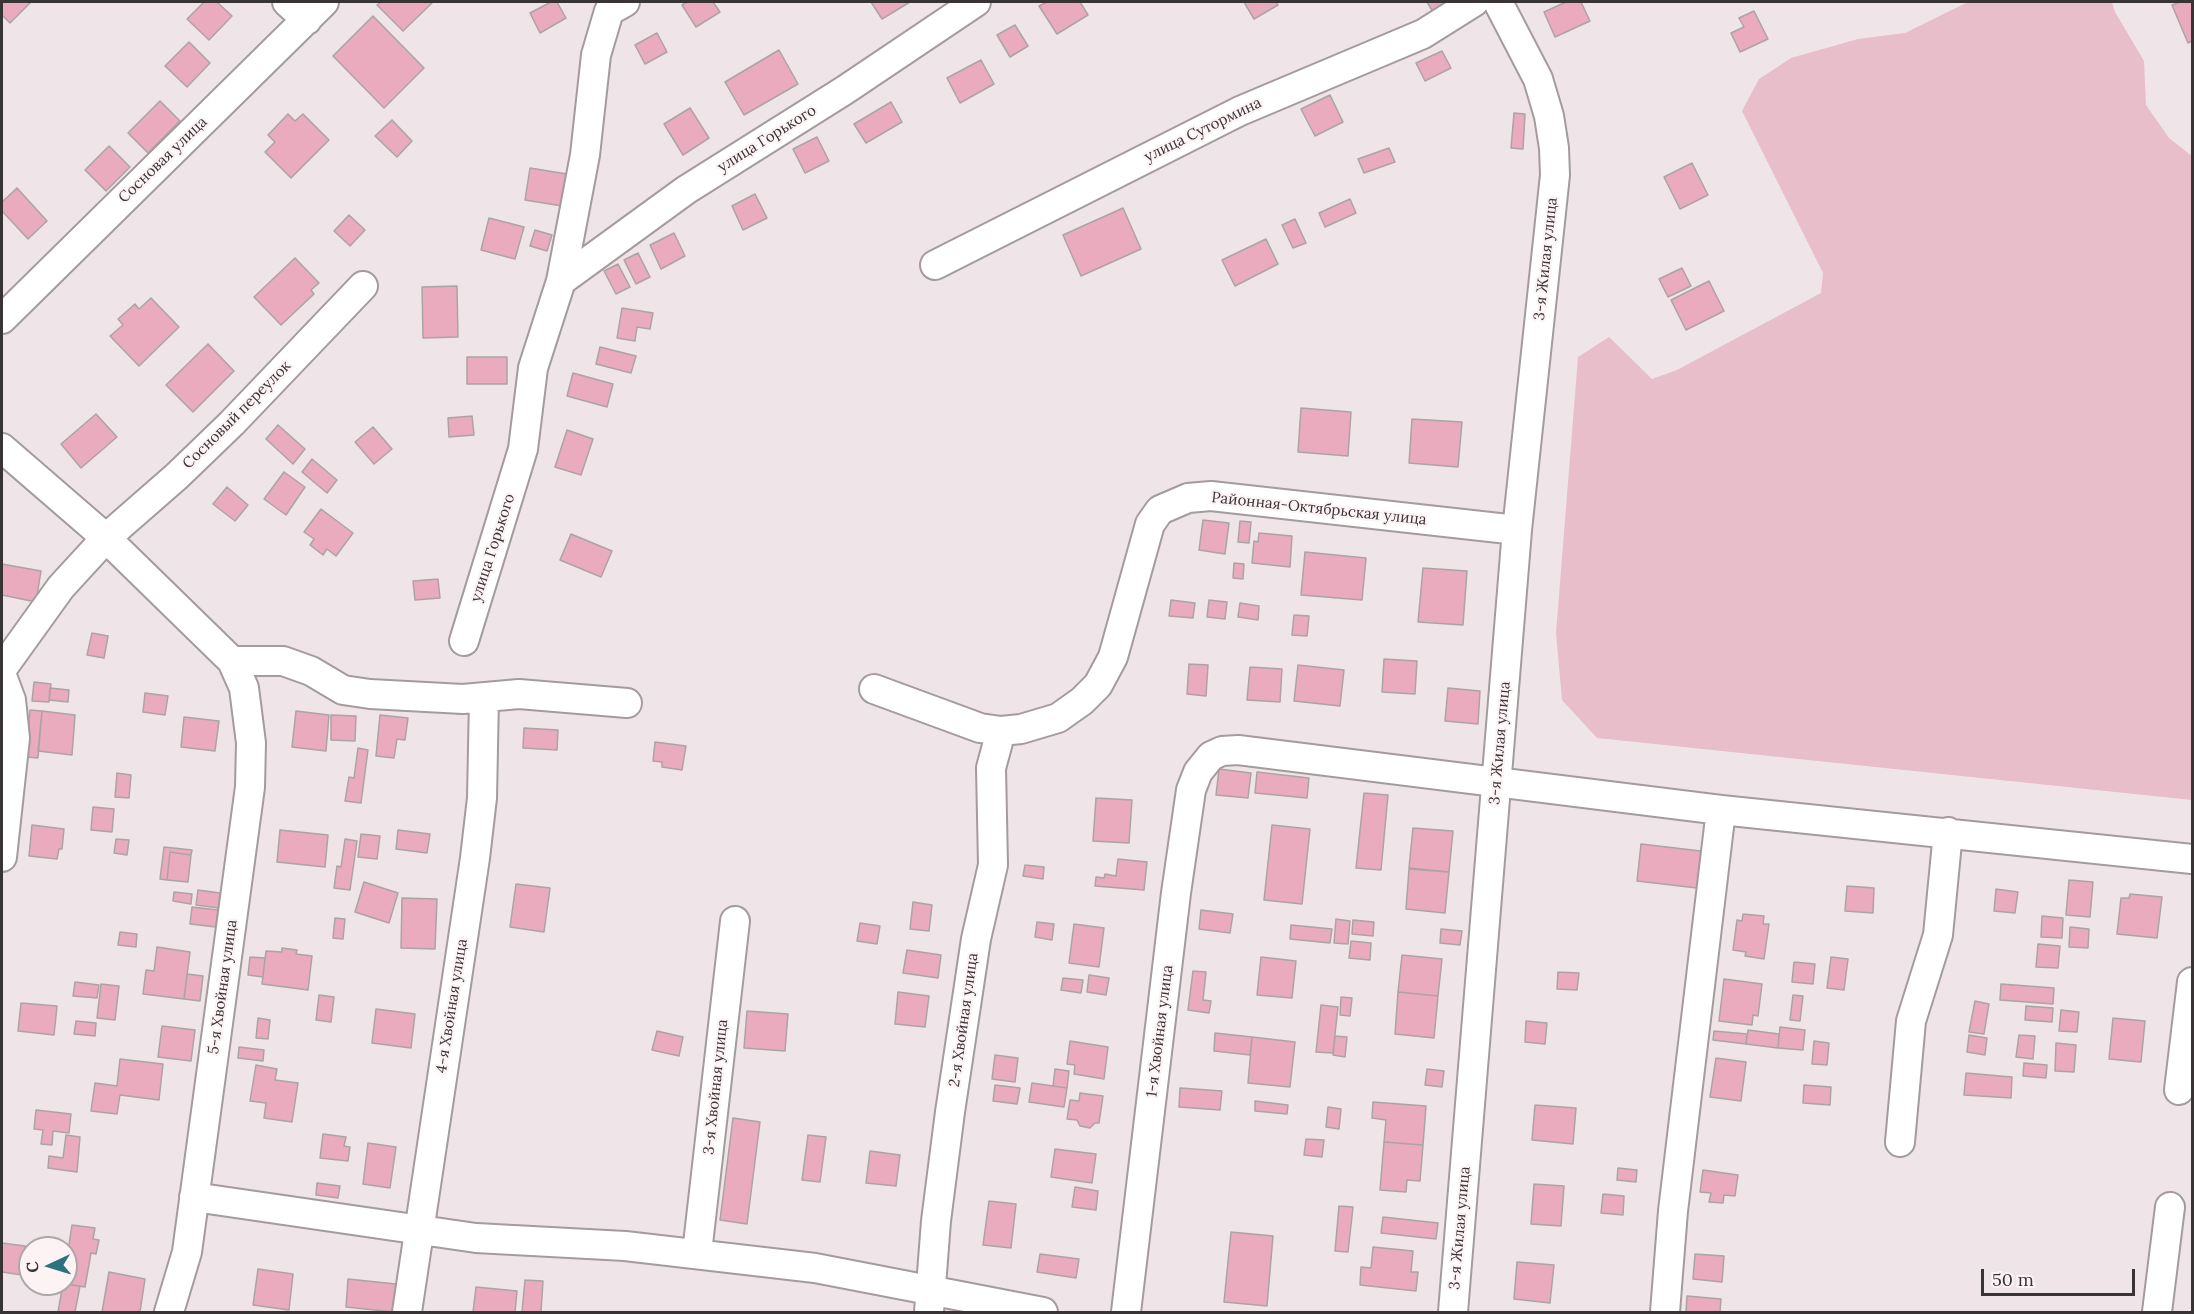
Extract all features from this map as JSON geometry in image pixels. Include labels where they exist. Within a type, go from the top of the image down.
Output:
[{"type":"street","name":"улица Горького","points":[[561,281],[687,190],[845,90],[976,2]]},
{"type":"street","name":"улица Сутормина","points":[[935,265],[1283,91],[1423,34],[1474,2]]},
{"type":"street","name":"3-я Жилая улица","points":[[1453,1312],[1517,530],[1555,175],[1549,116],[1538,79],[1498,2]]},
{"type":"street","name":"улица Горького","points":[[464,640],[516,478],[523,449],[533,368],[561,281],[585,155],[596,55],[617,6]]},
{"type":"street","name":"Сосновая улица","points":[[2,319],[306,8]]},
{"type":"street","name":"Сосновый переулок","points":[[2,669],[61,587],[106,538],[177,477],[363,286]]},
{"type":"street","points":[[2,448],[106,538],[232,661],[283,661],[311,671],[343,690],[370,694],[484,698],[519,694],[627,703]]},
{"type":"street","name":"Районная-Октябрьская улица","points":[[874,689],[961,723],[1001,731],[1021,729],[1058,718],[1082,701],[1098,685],[1113,657],[1150,524],[1160,510],[1171,503],[1211,496],[1517,530]]},
{"type":"street","name":"5-я Хвойная улица","points":[[169,1312],[187,1252],[250,787],[249,711],[244,688],[232,661]]},
{"type":"street","points":[[2,676],[11,700],[15,738],[2,857]]},
{"type":"street","name":"4-я Хвойная улица","points":[[407,1312],[475,858],[482,798],[484,698]]},
{"type":"street","name":"2-я Хвойная улица","points":[[929,1302],[939,1199],[964,1018],[976,939],[993,865],[991,768],[1001,731]]},
{"type":"street","name":"1-я Хвойная улица","points":[[1126,1312],[1176,893],[1191,790],[1198,772],[1212,756],[1222,751],[1238,750],[1497,784]]},
{"type":"street","points":[[1497,784],[1721,810],[2193,859]]},
{"type":"street","points":[[1665,1312],[1673,1211],[1721,810]]},
{"type":"street","points":[[1900,1142],[1911,1021],[1938,935],[1948,832]]},
{"type":"street","name":"3-я Хвойная улица","points":[[698,1253],[735,921]]},
{"type":"street","points":[[2179,1090],[2193,982]]},
{"type":"street","points":[[194,1197],[516,1242],[698,1253],[816,1268],[929,1302],[1043,1312]]},
{"type":"street","points":[[2157,1312],[2170,1207]]},
{"type":"shaded area","points":[[1968,2],[2112,2],[2115,12],[2144,61],[2146,105],[2169,138],[2192,156],[2192,800],[1597,738],[1562,700],[1556,633],[1578,357],[1609,337],[1652,379],[1677,370],[1821,293],[1823,273],[1742,111],[1759,79],[1791,58],[1858,39],[1905,33]]},
{"type":"building","points":[[2,2],[31,2],[10,23],[2,15]]},
{"type":"building","points":[[204,2],[217,2],[232,16],[209,40],[187,19]]},
{"type":"building","points":[[381,2],[432,3],[403,31],[377,5]]},
{"type":"building","points":[[551,2],[557,2],[566,18],[540,33],[530,13]]},
{"type":"building","points":[[687,2],[713,2],[720,12],[696,27],[682,5]]},
{"type":"building","points":[[871,2],[910,2],[882,19]]},
{"type":"building","points":[[1047,2],[1080,2],[1088,15],[1057,34],[1039,6]]},
{"type":"building","points":[[1244,2],[1276,2],[1278,5],[1254,19]]},
{"type":"building","points":[[1427,2],[1449,2],[1433,12]]},
{"type":"building","points":[[1566,2],[1581,2],[1590,21],[1555,37],[1544,12]]},
{"type":"building","points":[[2192,2],[2192,41],[2188,43],[2172,5]]},
{"type":"building","points":[[1754,11],[1768,39],[1740,52],[1731,33],[1744,27],[1739,18]]},
{"type":"building","points":[[373,16],[424,68],[384,108],[333,56]]},
{"type":"building","points":[[1015,25],[1028,46],[1010,57],[997,35]]},
{"type":"building","points":[[657,33],[667,52],[645,64],[635,45]]},
{"type":"building","points":[[189,42],[210,63],[187,87],[165,66]]},
{"type":"building","points":[[779,50],[798,84],[744,115],[725,82]]},
{"type":"building","points":[[1442,51],[1451,68],[1425,81],[1416,63]]},
{"type":"building","points":[[981,60],[994,84],[960,103],[947,78]]},
{"type":"building","points":[[1330,95],[1343,122],[1315,136],[1301,109]]},
{"type":"building","points":[[160,101],[180,121],[148,153],[128,133]]},
{"type":"building","points":[[891,102],[902,122],[866,143],[854,124]]},
{"type":"building","points":[[690,108],[709,138],[683,155],[664,124]]},
{"type":"building","points":[[1514,113],[1525,114],[1523,149],[1511,148]]},
{"type":"building","points":[[288,114],[295,121],[303,114],[329,140],[291,178],[265,152],[275,142],[268,135]]},
{"type":"building","points":[[392,120],[412,141],[397,157],[375,136]]},
{"type":"building","points":[[817,137],[829,161],[805,173],[793,149]]},
{"type":"building","points":[[109,146],[130,167],[106,191],[85,170]]},
{"type":"building","points":[[1389,148],[1395,162],[1364,173],[1358,159]]},
{"type":"building","points":[[1692,163],[1708,195],[1680,209],[1664,177]]},
{"type":"building","points":[[530,168],[567,174],[562,206],[525,200]]},
{"type":"building","points":[[17,188],[47,221],[28,239],[2,211],[2,202]]},
{"type":"building","points":[[755,194],[767,218],[743,230],[732,206]]},
{"type":"building","points":[[1350,199],[1356,213],[1325,227],[1319,213]]},
{"type":"building","points":[[1123,208],[1141,249],[1081,276],[1063,235]]},
{"type":"building","points":[[349,215],[365,230],[350,246],[334,231]]},
{"type":"building","points":[[489,218],[524,227],[515,259],[481,250]]},
{"type":"building","points":[[1295,219],[1306,243],[1293,248],[1282,225]]},
{"type":"building","points":[[535,230],[552,235],[547,251],[530,246]]},
{"type":"building","points":[[674,233],[685,256],[661,269],[650,245]]},
{"type":"building","points":[[1266,239],[1278,264],[1235,286],[1222,260]]},
{"type":"building","points":[[638,253],[650,277],[636,284],[624,260]]},
{"type":"building","points":[[295,258],[319,283],[311,290],[314,294],[281,325],[254,297]]},
{"type":"building","points":[[618,264],[630,287],[616,294],[604,271]]},
{"type":"building","points":[[1682,268],[1691,286],[1668,297],[1659,279]]},
{"type":"building","points":[[1709,281],[1724,311],[1686,330],[1671,300]]},
{"type":"building","points":[[457,286],[458,337],[423,338],[422,287]]},
{"type":"building","points":[[151,298],[179,327],[139,366],[110,336],[123,325],[118,319],[135,304],[139,309]]},
{"type":"building","points":[[622,308],[653,313],[650,329],[637,327],[635,341],[617,338]]},
{"type":"building","points":[[208,344],[234,371],[193,412],[166,385]]},
{"type":"building","points":[[600,347],[636,356],[631,373],[596,364]]},
{"type":"building","points":[[467,357],[507,357],[507,384],[467,384]]},
{"type":"building","points":[[573,373],[613,384],[607,407],[567,396]]},
{"type":"building","points":[[1301,408],[1351,412],[1348,456],[1298,452]]},
{"type":"building","points":[[96,414],[117,437],[81,468],[61,444]]},
{"type":"building","points":[[472,416],[474,435],[449,437],[448,418]]},
{"type":"building","points":[[1412,419],[1462,422],[1458,467],[1409,463]]},
{"type":"building","points":[[278,425],[305,449],[293,464],[266,439]]},
{"type":"building","points":[[373,427],[392,449],[374,464],[355,442]]},
{"type":"building","points":[[567,430],[593,439],[581,475],[555,467]]},
{"type":"building","points":[[312,459],[337,480],[327,493],[302,472]]},
{"type":"building","points":[[284,472],[305,487],[286,515],[264,499]]},
{"type":"building","points":[[227,487],[248,505],[235,521],[213,504]]},
{"type":"building","points":[[321,509],[353,533],[336,556],[327,549],[323,555],[310,545],[314,539],[304,532]]},
{"type":"building","points":[[1203,520],[1229,523],[1225,554],[1199,550]]},
{"type":"building","points":[[1240,521],[1251,522],[1249,543],[1238,542]]},
{"type":"building","points":[[1259,533],[1292,536],[1290,567],[1252,563],[1254,541],[1258,542]]},
{"type":"building","points":[[571,534],[612,551],[601,577],[560,560]]},
{"type":"building","points":[[1305,552],[1366,558],[1362,600],[1301,595]]},
{"type":"building","points":[[1234,563],[1244,564],[1243,579],[1233,578]]},
{"type":"building","points":[[2,564],[41,571],[36,602],[2,595]]},
{"type":"building","points":[[1423,568],[1467,571],[1463,625],[1418,622]]},
{"type":"building","points":[[438,579],[440,598],[415,600],[413,581]]},
{"type":"building","points":[[1171,600],[1195,603],[1193,618],[1169,616]]},
{"type":"building","points":[[1209,600],[1227,602],[1225,619],[1207,617]]},
{"type":"building","points":[[1240,603],[1259,606],[1258,620],[1238,617]]},
{"type":"building","points":[[1294,615],[1309,616],[1307,636],[1292,635]]},
{"type":"building","points":[[92,633],[108,636],[104,658],[87,655]]},
{"type":"building","points":[[1384,659],[1417,661],[1415,694],[1382,692]]},
{"type":"building","points":[[1189,664],[1208,665],[1206,696],[1187,694]]},
{"type":"building","points":[[1298,665],[1344,670],[1340,706],[1294,701]]},
{"type":"building","points":[[1250,667],[1282,669],[1280,702],[1247,700]]},
{"type":"building","points":[[34,682],[51,684],[49,702],[32,701]]},
{"type":"building","points":[[50,688],[69,690],[68,702],[49,700]]},
{"type":"building","points":[[1448,688],[1480,691],[1478,724],[1445,721]]},
{"type":"building","points":[[145,693],[168,696],[165,715],[143,712]]},
{"type":"building","points":[[30,710],[42,711],[38,758],[26,757]]},
{"type":"building","points":[[42,711],[75,715],[72,755],[38,751]]},
{"type":"building","points":[[296,711],[329,715],[326,751],[292,747]]},
{"type":"building","points":[[331,715],[356,716],[355,741],[331,740]]},
{"type":"building","points":[[380,715],[408,718],[405,740],[397,739],[394,758],[376,756]]},
{"type":"building","points":[[184,717],[219,721],[215,751],[181,747]]},
{"type":"building","points":[[524,728],[558,730],[557,750],[523,748]]},
{"type":"building","points":[[655,742],[686,746],[682,770],[662,767],[662,762],[653,761]]},
{"type":"building","points":[[358,748],[368,750],[361,803],[345,801],[349,777],[354,778]]},
{"type":"building","points":[[1219,769],[1251,773],[1248,798],[1216,795]]},
{"type":"building","points":[[1257,772],[1309,778],[1307,798],[1255,793]]},
{"type":"building","points":[[117,773],[131,775],[129,798],[115,797]]},
{"type":"building","points":[[1364,793],[1388,795],[1381,870],[1356,868]]},
{"type":"building","points":[[1096,798],[1132,800],[1129,843],[1093,841]]},
{"type":"building","points":[[93,807],[114,809],[112,832],[91,830]]},
{"type":"building","points":[[32,825],[64,829],[62,849],[59,849],[57,859],[29,856]]},
{"type":"building","points":[[1272,825],[1310,829],[1302,904],[1264,900]]},
{"type":"building","points":[[1413,828],[1453,831],[1449,872],[1409,868]]},
{"type":"building","points":[[280,830],[328,835],[325,867],[277,862]]},
{"type":"building","points":[[398,830],[430,834],[427,853],[396,849]]},
{"type":"building","points":[[361,834],[380,836],[377,859],[358,857]]},
{"type":"building","points":[[116,839],[129,840],[127,855],[114,853]]},
{"type":"building","points":[[345,839],[357,841],[350,890],[334,888],[337,866],[341,867]]},
{"type":"building","points":[[1641,844],[1701,851],[1697,888],[1637,881]]},
{"type":"building","points":[[164,847],[192,850],[191,855],[170,852],[167,880],[160,879]]},
{"type":"building","points":[[170,852],[191,855],[188,882],[167,880]]},
{"type":"building","points":[[1118,859],[1147,862],[1144,890],[1095,886],[1096,877],[1104,878],[1105,874],[1116,876]]},
{"type":"building","points":[[1025,865],[1044,867],[1043,879],[1023,876]]},
{"type":"building","points":[[1409,869],[1449,872],[1445,913],[1406,909]]},
{"type":"building","points":[[2069,880],[2093,882],[2090,917],[2066,915]]},
{"type":"building","points":[[364,882],[398,893],[389,923],[355,912]]},
{"type":"building","points":[[516,884],[550,888],[544,932],[510,927]]},
{"type":"building","points":[[1847,886],[1874,888],[1873,913],[1845,911]]},
{"type":"building","points":[[1996,889],[2018,892],[2015,913],[1994,911]]},
{"type":"building","points":[[198,890],[220,893],[219,908],[196,905]]},
{"type":"building","points":[[174,892],[192,894],[191,904],[173,901]]},
{"type":"building","points":[[2130,894],[2162,897],[2157,938],[2117,934],[2121,898],[2129,898]]},
{"type":"building","points":[[402,898],[437,899],[435,949],[401,948]]},
{"type":"building","points":[[913,902],[932,905],[929,931],[910,929]]},
{"type":"building","points":[[192,907],[218,910],[216,927],[190,924]]},
{"type":"building","points":[[1201,910],[1233,914],[1230,933],[1199,929]]},
{"type":"building","points":[[1743,914],[1764,916],[1763,924],[1769,924],[1764,959],[1745,956],[1746,952],[1733,950],[1737,920],[1742,921]]},
{"type":"building","points":[[2042,916],[2063,918],[2062,938],[2041,937]]},
{"type":"building","points":[[335,918],[345,919],[343,939],[333,938]]},
{"type":"building","points":[[1336,919],[1350,921],[1348,944],[1334,943]]},
{"type":"building","points":[[1353,920],[1374,922],[1373,936],[1352,934]]},
{"type":"building","points":[[1037,922],[1054,924],[1052,940],[1035,937]]},
{"type":"building","points":[[860,923],[880,926],[877,944],[857,941]]},
{"type":"building","points":[[1074,924],[1104,928],[1099,967],[1069,963]]},
{"type":"building","points":[[1291,925],[1332,929],[1330,943],[1290,939]]},
{"type":"building","points":[[2070,927],[2089,929],[2088,948],[2069,947]]},
{"type":"building","points":[[1441,929],[1462,931],[1460,945],[1440,943]]},
{"type":"building","points":[[120,932],[137,934],[136,947],[118,945]]},
{"type":"building","points":[[1351,941],[1371,943],[1370,960],[1349,958]]},
{"type":"building","points":[[2038,944],[2060,946],[2058,968],[2036,967]]},
{"type":"building","points":[[157,947],[190,952],[184,999],[143,994],[146,970],[154,971]]},
{"type":"building","points":[[282,948],[297,950],[296,954],[312,956],[308,990],[262,984],[266,951],[282,952]]},
{"type":"building","points":[[907,950],[941,955],[938,978],[903,973]]},
{"type":"building","points":[[1402,955],[1442,959],[1438,996],[1398,992]]},
{"type":"building","points":[[250,957],[265,958],[263,977],[248,975]]},
{"type":"building","points":[[1261,957],[1296,961],[1292,998],[1257,995]]},
{"type":"building","points":[[1831,957],[1848,959],[1844,990],[1827,988]]},
{"type":"building","points":[[1794,962],[1815,964],[1813,984],[1792,982]]},
{"type":"building","points":[[1193,971],[1206,972],[1203,1000],[1211,1001],[1209,1013],[1188,1010]]},
{"type":"building","points":[[1558,972],[1579,973],[1577,990],[1557,989]]},
{"type":"building","points":[[187,974],[203,976],[200,1001],[184,999]]},
{"type":"building","points":[[1089,975],[1109,978],[1106,995],[1087,992]]},
{"type":"building","points":[[1063,978],[1083,980],[1081,993],[1061,990]]},
{"type":"building","points":[[1724,979],[1762,984],[1758,1016],[1753,1015],[1752,1025],[1719,1021]]},
{"type":"building","points":[[75,982],[99,985],[97,998],[73,996]]},
{"type":"building","points":[[101,984],[119,986],[115,1020],[97,1018]]},
{"type":"building","points":[[2001,984],[2054,988],[2053,1004],[2000,1000]]},
{"type":"building","points":[[898,992],[929,996],[925,1027],[895,1024]]},
{"type":"building","points":[[1398,992],[1438,996],[1434,1038],[1395,1034]]},
{"type":"building","points":[[319,995],[334,997],[331,1022],[316,1020]]},
{"type":"building","points":[[1793,995],[1803,996],[1800,1021],[1790,1020]]},
{"type":"building","points":[[1341,997],[1352,998],[1350,1016],[1340,1015]]},
{"type":"building","points":[[1975,1001],[1989,1004],[1984,1034],[1969,1032]]},
{"type":"building","points":[[21,1003],[57,1006],[54,1035],[18,1031]]},
{"type":"building","points":[[1321,1005],[1338,1007],[1333,1053],[1316,1052]]},
{"type":"building","points":[[2026,1006],[2053,1008],[2052,1022],[2025,1020]]},
{"type":"building","points":[[376,1009],[415,1014],[411,1048],[372,1043]]},
{"type":"building","points":[[2061,1010],[2079,1012],[2077,1032],[2059,1031]]},
{"type":"building","points":[[747,1011],[788,1014],[785,1051],[744,1048]]},
{"type":"building","points":[[258,1018],[270,1020],[268,1039],[256,1038]]},
{"type":"building","points":[[2113,1018],[2145,1021],[2141,1062],[2109,1059]]},
{"type":"building","points":[[76,1021],[96,1023],[95,1036],[74,1034]]},
{"type":"building","points":[[1526,1021],[1547,1023],[1545,1044],[1525,1042]]},
{"type":"building","points":[[162,1026],[195,1030],[191,1061],[158,1057]]},
{"type":"building","points":[[1780,1027],[1805,1030],[1803,1050],[1778,1048]]},
{"type":"building","points":[[1748,1030],[1779,1034],[1778,1048],[1746,1044]]},
{"type":"building","points":[[657,1031],[683,1037],[679,1056],[652,1050]]},
{"type":"building","points":[[1714,1031],[1747,1034],[1746,1044],[1713,1040]]},
{"type":"building","points":[[1215,1033],[1252,1037],[1250,1055],[1214,1051]]},
{"type":"building","points":[[1969,1035],[1987,1038],[1985,1055],[1967,1052]]},
{"type":"building","points":[[2019,1035],[2035,1036],[2033,1059],[2016,1057]]},
{"type":"building","points":[[1335,1036],[1347,1037],[1345,1057],[1333,1055]]},
{"type":"building","points":[[1252,1037],[1295,1042],[1290,1087],[1248,1083]]},
{"type":"building","points":[[1070,1041],[1108,1047],[1104,1079],[1074,1074],[1075,1065],[1067,1064]]},
{"type":"building","points":[[1814,1041],[1829,1043],[1827,1065],[1812,1064]]},
{"type":"building","points":[[2056,1043],[2076,1045],[2074,1072],[2055,1071]]},
{"type":"building","points":[[239,1047],[264,1050],[263,1061],[238,1058]]},
{"type":"building","points":[[995,1055],[1018,1058],[1015,1082],[992,1079]]},
{"type":"building","points":[[1716,1058],[1746,1062],[1741,1101],[1710,1097]]},
{"type":"building","points":[[120,1059],[163,1064],[159,1100],[120,1095],[117,1114],[91,1111],[95,1083],[117,1086]]},
{"type":"building","points":[[2024,1063],[2047,1065],[2046,1078],[2023,1076]]},
{"type":"building","points":[[256,1065],[277,1069],[275,1080],[298,1083],[292,1122],[264,1118],[266,1103],[250,1101]]},
{"type":"building","points":[[1055,1069],[1069,1071],[1067,1088],[1053,1086]]},
{"type":"building","points":[[1427,1069],[1444,1071],[1442,1087],[1425,1085]]},
{"type":"building","points":[[1966,1073],[2012,1077],[2011,1098],[1964,1095]]},
{"type":"building","points":[[1032,1083],[1067,1088],[1064,1107],[1029,1102]]},
{"type":"building","points":[[995,1085],[1020,1088],[1017,1104],[993,1101]]},
{"type":"building","points":[[1804,1085],[1831,1087],[1830,1105],[1803,1103]]},
{"type":"building","points":[[1180,1088],[1222,1091],[1220,1110],[1179,1107]]},
{"type":"building","points":[[1080,1093],[1103,1096],[1099,1123],[1095,1123],[1090,1128],[1080,1126],[1077,1120],[1067,1119],[1070,1100],[1079,1101]]},
{"type":"building","points":[[1255,1101],[1288,1105],[1287,1114],[1255,1111]]},
{"type":"building","points":[[1373,1102],[1426,1106],[1423,1145],[1384,1142],[1386,1120],[1372,1118]]},
{"type":"building","points":[[1535,1105],[1576,1108],[1573,1144],[1532,1140]]},
{"type":"building","points":[[1328,1107],[1341,1109],[1339,1129],[1326,1127]]},
{"type":"building","points":[[36,1110],[71,1114],[69,1133],[53,1131],[52,1145],[41,1144],[43,1130],[34,1129]]},
{"type":"building","points":[[733,1118],[760,1122],[747,1224],[720,1220]]},
{"type":"building","points":[[323,1134],[346,1137],[344,1146],[350,1147],[348,1161],[320,1158]]},
{"type":"building","points":[[66,1135],[80,1137],[77,1172],[48,1168],[49,1156],[63,1158]]},
{"type":"building","points":[[808,1135],[826,1137],[820,1182],[802,1180]]},
{"type":"building","points":[[1306,1139],[1324,1140],[1322,1157],[1304,1155]]},
{"type":"building","points":[[1384,1142],[1423,1145],[1420,1181],[1407,1180],[1406,1192],[1380,1190]]},
{"type":"building","points":[[368,1143],[396,1147],[390,1188],[363,1184]]},
{"type":"building","points":[[1055,1149],[1096,1154],[1092,1183],[1051,1177]]},
{"type":"building","points":[[870,1151],[900,1155],[896,1186],[866,1183]]},
{"type":"building","points":[[1618,1168],[1637,1170],[1636,1182],[1617,1180]]},
{"type":"building","points":[[1703,1170],[1738,1175],[1735,1196],[1724,1195],[1723,1203],[1709,1202],[1711,1193],[1700,1192]]},
{"type":"building","points":[[317,1183],[340,1186],[338,1198],[316,1195]]},
{"type":"building","points":[[1534,1184],[1564,1186],[1561,1226],[1531,1224]]},
{"type":"building","points":[[1075,1187],[1098,1191],[1096,1210],[1072,1207]]},
{"type":"building","points":[[1603,1194],[1624,1196],[1623,1215],[1601,1213]]},
{"type":"building","points":[[989,1201],[1016,1204],[1011,1248],[983,1245]]},
{"type":"building","points":[[1339,1206],[1353,1207],[1348,1252],[1335,1251]]},
{"type":"building","points":[[1383,1217],[1438,1223],[1436,1239],[1381,1233]]},
{"type":"building","points":[[72,1225],[95,1228],[93,1239],[99,1240],[96,1254],[91,1253],[85,1287],[78,1286],[78,1236],[70,1236]]},
{"type":"building","points":[[1231,1232],[1273,1236],[1267,1306],[1224,1302]]},
{"type":"building","points":[[2,1243],[18,1245],[18,1274],[2,1272]]},
{"type":"building","points":[[1373,1247],[1413,1251],[1411,1272],[1418,1272],[1416,1291],[1360,1285],[1361,1267],[1371,1268]]},
{"type":"building","points":[[1040,1254],[1079,1259],[1076,1278],[1037,1272]]},
{"type":"building","points":[[1695,1254],[1724,1256],[1722,1282],[1693,1279]]},
{"type":"building","points":[[1517,1262],[1554,1265],[1550,1303],[1514,1299]]},
{"type":"building","points":[[258,1269],[293,1274],[289,1310],[253,1305]]},
{"type":"building","points":[[109,1272],[145,1279],[140,1312],[102,1312]]},
{"type":"building","points":[[348,1279],[396,1284],[394,1312],[346,1307]]},
{"type":"building","points":[[525,1280],[543,1281],[541,1312],[522,1312]]},
{"type":"building","points":[[78,1286],[80,1286],[75,1312],[58,1312],[61,1296],[78,1296]]},
{"type":"building","points":[[476,1287],[517,1291],[515,1312],[473,1312]]},
{"type":"building","points":[[1687,1296],[1721,1299],[1720,1312],[1686,1312]]}]
